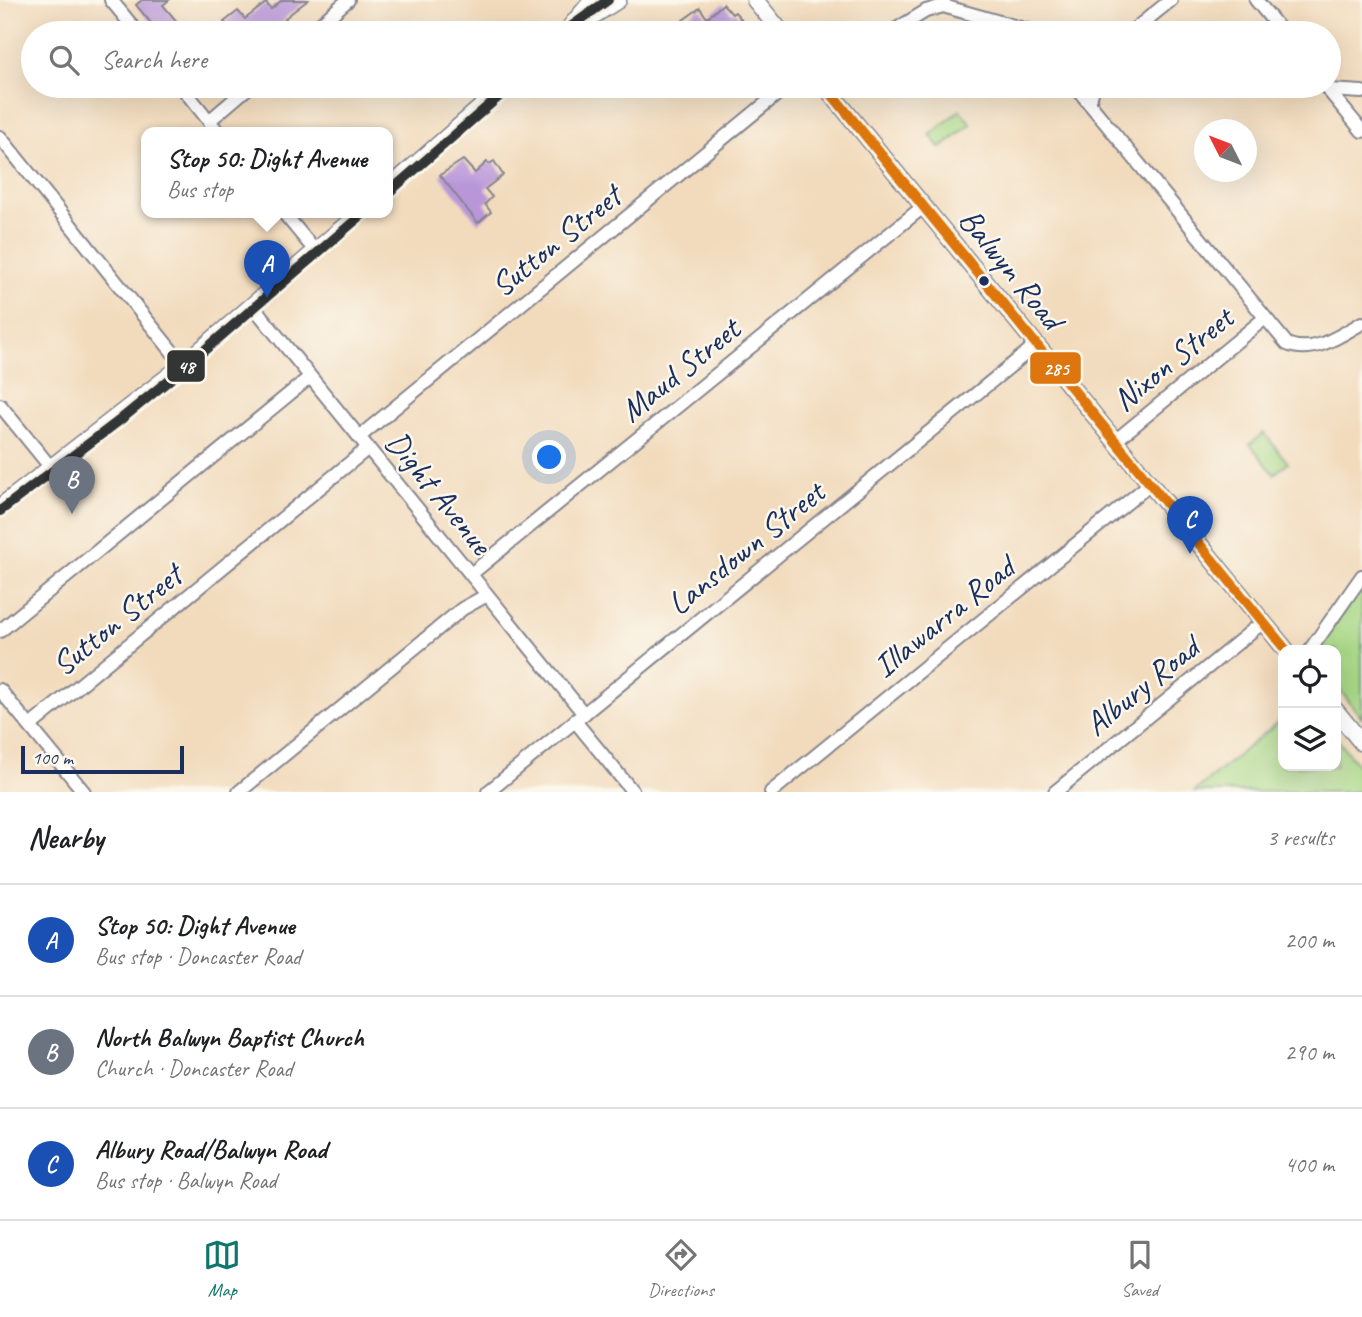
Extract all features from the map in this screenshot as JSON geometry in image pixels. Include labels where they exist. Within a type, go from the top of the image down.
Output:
[{"type":"main road","points":[[575,21],[593,0]]},
{"type":"main road","points":[[584,21],[618,0]]},
{"type":"main road","points":[[755,0],[772,21]]},
{"type":"main road","points":[[393,185],[491,98]]},
{"type":"main road","name":"Balwyn Road","points":[[835,98],[1282,645]]},
{"type":"main road","points":[[0,508],[183,365],[354,218]]},
{"type":"main road","points":[[1341,717],[1362,743]]},
{"type":"street","points":[[111,0],[128,21]]},
{"type":"street","points":[[324,21],[348,0]]},
{"type":"street","points":[[1145,21],[1171,0]]},
{"type":"street","points":[[1256,0],[1273,21]]},
{"type":"street","points":[[910,21],[926,11],[943,6],[996,21]]},
{"type":"street","points":[[1341,90],[1362,92]]},
{"type":"street","points":[[191,98],[214,127]]},
{"type":"street","points":[[209,121],[236,98]]},
{"type":"street","name":"Sutton Street","points":[[359,437],[772,98]]},
{"type":"street","points":[[1085,98],[1287,344],[1295,347],[1322,344],[1362,323]]},
{"type":"street","points":[[1089,103],[1090,98]]},
{"type":"street","points":[[1335,98],[1362,131]]},
{"type":"street","points":[[0,137],[183,365]]},
{"type":"street","name":"Maud Street","points":[[471,575],[924,206]]},
{"type":"street","points":[[288,218],[316,252]]},
{"type":"street","name":"Dight Avenue","points":[[253,306],[484,591],[633,792]]},
{"type":"street","name":"Nixon Street","points":[[1115,441],[1265,318]]},
{"type":"street","name":"Lansdown Street","points":[[488,792],[1037,345]]},
{"type":"street","points":[[0,631],[310,377]]},
{"type":"street","points":[[0,405],[51,469]]},
{"type":"street","name":"Sutton Street","points":[[30,726],[368,448]]},
{"type":"street","name":"Illawarra Road","points":[[771,792],[1150,484]]},
{"type":"street","points":[[1314,645],[1362,576]]},
{"type":"street","points":[[239,792],[484,591]]},
{"type":"street","name":"Albury Road","points":[[1055,792],[1263,622]]},
{"type":"street","points":[[0,690],[84,792]]},
{"type":"green space","points":[[960,110],[971,124],[941,148],[930,135]]},
{"type":"green space","points":[[1264,433],[1288,463],[1274,474],[1250,444]]},
{"type":"green space","points":[[1362,586],[1362,718],[1341,691],[1341,645],[1321,645]]},
{"type":"green space","points":[[1278,722],[1278,771],[1341,771],[1341,744],[1362,770],[1362,792],[1194,792]]},
{"type":"building","points":[[142,0],[169,0],[163,5],[176,21],[149,21],[136,5]]},
{"type":"building","points":[[282,0],[308,0],[284,21],[225,21],[238,11],[245,19],[266,3],[271,9]]},
{"type":"building","points":[[723,4],[741,19],[683,20],[700,8],[707,18]]},
{"type":"building","points":[[463,160],[475,173],[487,162],[489,164],[494,161],[503,175],[485,189],[492,197],[485,204],[491,212],[478,223],[440,175]]},
{"type":"transit line","name":"48","points":[[579,21],[608,0]]},
{"type":"transit line","name":"48","points":[[393,189],[497,98]]},
{"type":"transit line","name":"285","points":[[835,98],[1282,645]]},
{"type":"transit line","name":"48","points":[[0,511],[185,367],[358,218]]},
{"type":"place","name":"Stop 50: Dight Avenue","points":[[267,298]]},
{"type":"place","name":"North Balwyn Baptist Church","points":[[72,514]]},
{"type":"place","name":"Albury Road/Balwyn Road","points":[[1190,554]]}]
